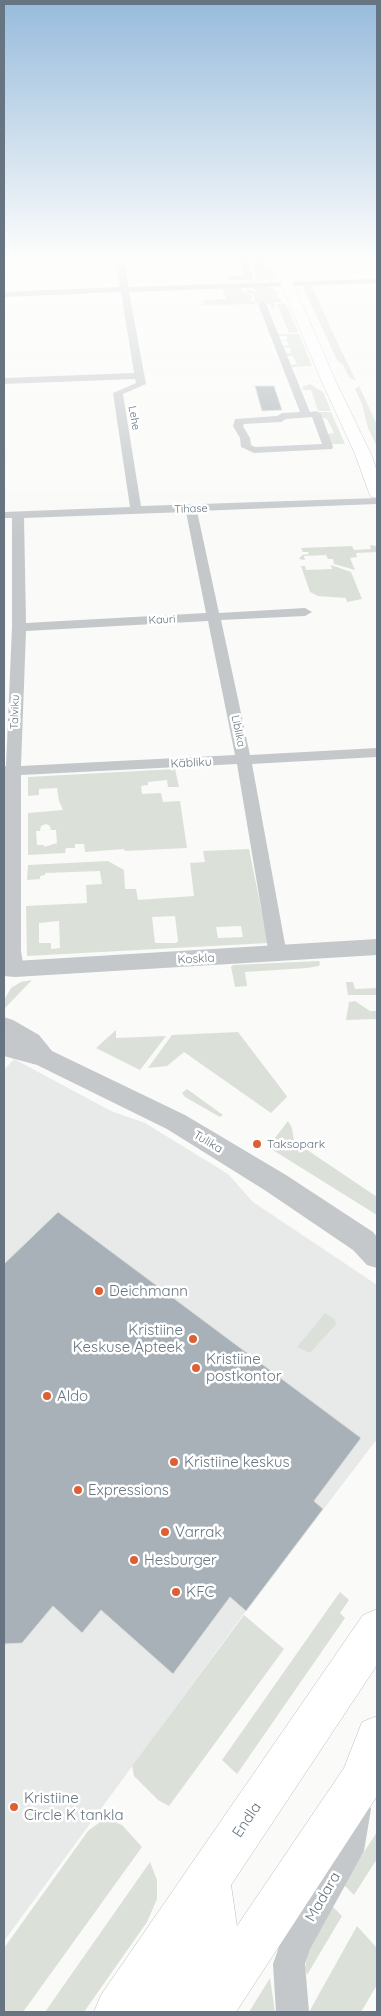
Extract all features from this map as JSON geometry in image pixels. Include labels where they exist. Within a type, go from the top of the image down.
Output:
[{"type":"main road","points":[[320,350],[363,454],[377,494]]},
{"type":"main road","points":[[325,350],[377,458]]},
{"type":"main road","name":"Endla","points":[[118,2012],[377,1629]]},
{"type":"main road","points":[[208,2012],[371,1768],[377,1737]]},
{"type":"main road","points":[[170,2012],[201,1964],[212,1940],[214,1922],[207,1881]]},
{"type":"street","points":[[4,381],[140,376],[135,350]]},
{"type":"street","points":[[280,350],[306,415]]},
{"type":"street","name":"Lehe","points":[[136,510],[118,393],[141,384],[140,376]]},
{"type":"street","points":[[316,414],[328,446],[248,449],[245,438],[238,426],[239,421],[280,419],[282,416],[306,415],[316,414]]},
{"type":"street","name":"Tihase","points":[[11,515],[377,501]]},
{"type":"street","name":"Liblika","points":[[191,509],[244,761],[278,955]]},
{"type":"street","name":"Talviku","points":[[7,971],[12,951],[8,771],[19,627],[11,515]]},
{"type":"street","name":"Kauri","points":[[19,627],[305,612]]},
{"type":"street","name":"Käbliku","points":[[8,771],[244,761],[377,753]]},
{"type":"street","name":"Koskla","points":[[7,971],[377,948]]},
{"type":"street","name":"Tulika","points":[[4,1026],[30,1041],[44,1058]]},
{"type":"street","name":"Tulika","points":[[4,1047],[44,1058],[176,1122],[276,1183],[373,1247]]},
{"type":"street","name":"Madara","points":[[292,2012],[289,1964],[298,1942],[349,1851],[371,1768]]},
{"type":"shaded area","points":[[291,350],[306,350],[312,366],[292,367],[291,365],[297,364],[293,356],[287,356],[285,353],[292,353]]},
{"type":"shaded area","points":[[332,350],[341,350],[356,381],[349,377],[343,365],[337,360]]},
{"type":"shaded area","points":[[310,384],[323,392],[331,411],[318,411],[311,390],[303,390],[302,387]]},
{"type":"shaded area","points":[[359,386],[377,425],[377,447],[368,428],[362,404],[355,389]]},
{"type":"shaded area","points":[[318,412],[331,412],[345,444],[330,444],[326,434],[334,433],[327,419],[320,417]]},
{"type":"shaded area","points":[[370,545],[377,546],[377,552],[356,553],[357,557],[350,558],[355,570],[334,564],[333,559],[328,559],[326,555],[304,556],[305,560],[299,559],[302,555],[309,554],[308,552],[303,552],[301,548],[352,546],[354,550],[371,549]]},
{"type":"shaded area","points":[[331,565],[351,572],[362,599],[347,602],[346,598],[318,596],[310,592],[301,566],[305,566],[306,570],[332,569]]},
{"type":"shaded area","points":[[175,769],[179,787],[168,787],[167,780],[148,782],[148,785],[141,786],[142,794],[161,793],[163,802],[180,801],[187,848],[85,852],[84,844],[75,844],[75,848],[66,848],[65,853],[28,855],[28,813],[63,810],[57,788],[39,789],[39,795],[28,796],[28,777]],"holes":[[[46,824],[50,826],[51,830],[56,830],[57,843],[44,847],[44,845],[37,845],[36,831],[40,831],[41,826]]]},
{"type":"shaded area","points":[[249,849],[268,943],[27,956],[26,906],[87,903],[86,885],[102,884],[100,871],[45,873],[45,875],[40,876],[40,879],[27,880],[28,865],[108,861],[124,870],[125,889],[136,889],[138,900],[194,896],[190,863],[205,862],[203,851]],"holes":[[[175,916],[178,941],[176,943],[155,943],[152,917]],[[59,921],[60,948],[51,949],[51,943],[39,943],[39,923]],[[241,926],[243,937],[218,938],[216,927]]]},
{"type":"shaded area","points":[[319,961],[319,966],[307,968],[245,972],[247,986],[235,987],[231,967],[233,965]]},
{"type":"shaded area","points":[[32,980],[5,1008],[4,1000],[11,988],[21,982]]},
{"type":"shaded area","points":[[346,982],[353,982],[355,989],[377,988],[377,995],[348,995]]},
{"type":"shaded area","points":[[355,1001],[370,1011],[377,1011],[377,1019],[346,1020],[349,1002]]},
{"type":"shaded area","points":[[116,1030],[116,1038],[166,1036],[140,1070],[96,1048]]},
{"type":"shaded area","points":[[238,1032],[287,1097],[271,1113],[184,1052],[167,1066],[148,1068],[172,1035]]},
{"type":"shaded area","points":[[14,1059],[111,1111],[145,1123],[228,1174],[253,1202],[377,1285],[377,1439],[246,1611],[4,1941],[4,1070]]},
{"type":"shaded area","points":[[187,1089],[223,1115],[220,1117],[185,1097],[182,1093]]},
{"type":"shaded area","points":[[288,1121],[292,1128],[294,1141],[377,1197],[377,1215],[268,1147]]},
{"type":"shaded area","points":[[325,1313],[334,1319],[336,1324],[310,1353],[297,1347]]},
{"type":"shaded area","points":[[340,1592],[349,1600],[340,1613],[345,1618],[237,1774],[222,1760]]},
{"type":"shaded area","points":[[244,1615],[284,1649],[169,1806],[158,1800],[134,1776],[132,1766]]},
{"type":"shaded area","points":[[112,1821],[122,1825],[142,1847],[23,2012],[4,2012],[4,1948],[88,1831],[100,1822]]},
{"type":"shaded area","points":[[377,1832],[377,1859],[354,1895],[343,1884]]},
{"type":"shaded area","points":[[150,1862],[157,1880],[157,1899],[147,1922],[84,2012],[45,2012]]},
{"type":"shaded area","points":[[331,1905],[342,1916],[307,1975],[305,1969],[309,1944]]},
{"type":"shaded area","points":[[357,1926],[377,1948],[377,1985],[361,2012],[309,2012]]},
{"type":"shaded area","points":[[270,1978],[275,2012],[249,2012]]},
{"type":"building","points":[[255,386],[274,386],[282,410],[262,411]]},
{"type":"building","name":"Kristiine keskus","points":[[58,1212],[361,1438],[314,1501],[323,1509],[246,1611],[230,1597],[173,1674],[101,1610],[82,1633],[53,1606],[22,1643],[4,1644],[4,1264]]},
{"type":"place","name":"Taksopark","points":[[257,1144]]},
{"type":"place","name":"Deichmann","points":[[99,1291]]},
{"type":"place","name":"Kristiine Keskuse Apteek","points":[[193,1339]]},
{"type":"place","name":"Kristiine postkontor","points":[[196,1368]]},
{"type":"place","name":"Aldo","points":[[47,1396]]},
{"type":"place","name":"Kristiine keskus","points":[[174,1462]]},
{"type":"place","name":"Expressions","points":[[78,1490]]},
{"type":"place","name":"Varrak","points":[[165,1532]]},
{"type":"place","name":"Hesburger","points":[[134,1560]]},
{"type":"place","name":"KFC","points":[[176,1592]]},
{"type":"place","name":"Kristiine Circle K tankla","points":[[14,1807]]}]
